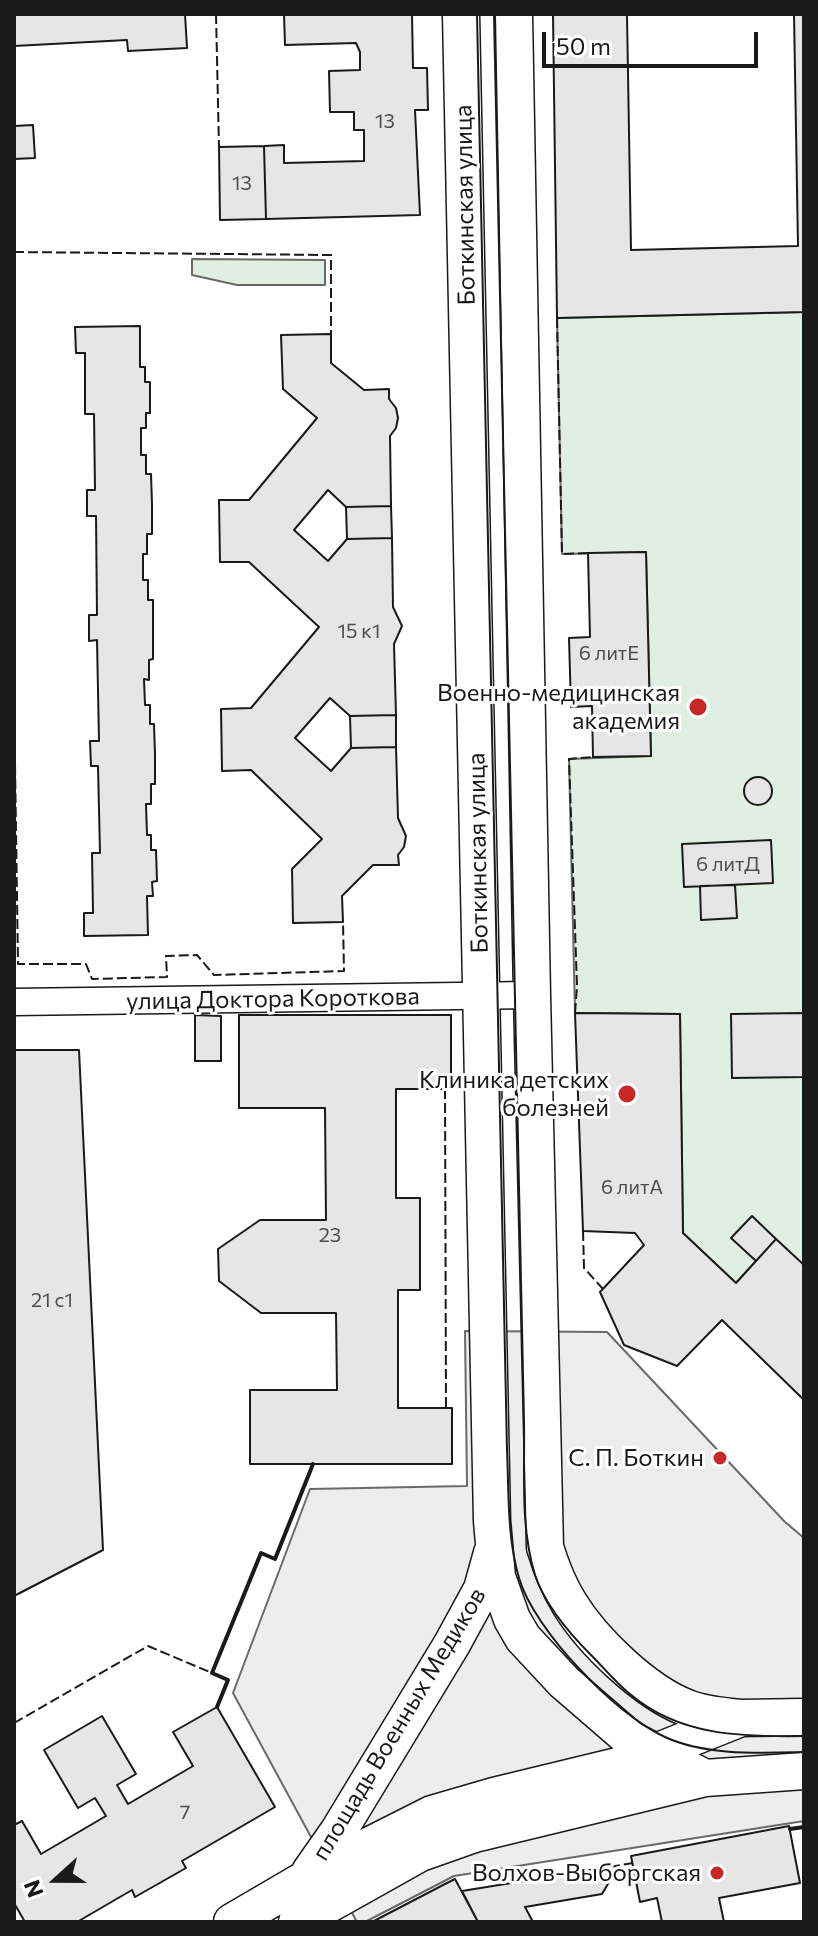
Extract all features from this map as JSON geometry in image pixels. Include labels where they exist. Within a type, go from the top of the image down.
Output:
[{"type":"main road","name":"Боткинская улица","points":[[461,14],[493,1548]]},
{"type":"main road","points":[[514,14],[545,1547],[555,1577],[570,1605],[603,1644],[657,1693],[687,1708],[716,1716],[804,1717]]},
{"type":"main road","name":"площадь Военных Медиков","points":[[493,1548],[504,1600],[523,1638],[541,1659],[586,1703],[630,1739],[705,1778]]},
{"type":"main road","name":"площадь Военных Медиков","points":[[302,1881],[338,1832],[452,1644],[482,1589],[493,1548]]},
{"type":"main road","points":[[625,1796],[655,1752],[659,1728],[657,1693]]},
{"type":"main road","points":[[232,1922],[302,1881],[432,1814],[626,1764],[741,1718]]},
{"type":"main road","points":[[297,1922],[420,1853],[442,1845],[523,1821],[705,1778],[804,1771]]},
{"type":"street","name":"улица Доктора Короткова","points":[[14,1002],[532,995]]},
{"type":"green space","points":[[192,259],[325,260],[325,285],[237,285],[192,275]]},
{"type":"green space","points":[[804,312],[804,1265],[756,1261],[736,1283],[683,1233],[680,1014],[575,1013],[569,759],[651,756],[646,552],[562,554],[557,318]]},
{"type":"shaded area","points":[[465,1331],[607,1332],[785,1522],[804,1538],[804,1821],[454,1876],[365,1922],[357,1922],[233,1693],[310,1489],[467,1486]]},
{"type":"building","points":[[14,14],[185,14],[187,48],[128,51],[127,40],[14,46]]},
{"type":"building","points":[[284,14],[412,14],[413,68],[427,68],[428,110],[415,110],[420,215],[266,219],[264,146],[284,145],[284,163],[364,161],[364,130],[354,130],[354,112],[330,112],[329,71],[360,70],[360,52],[356,43],[285,45]]},
{"type":"building","points":[[553,14],[627,14],[631,250],[798,246],[794,14],[804,14],[804,312],[557,318]]},
{"type":"building","points":[[33,125],[35,158],[14,159],[14,126]]},
{"type":"building","points":[[264,146],[266,219],[220,220],[219,147]]},
{"type":"building","points":[[140,326],[140,367],[145,367],[145,382],[150,382],[150,413],[146,413],[146,428],[141,428],[141,455],[146,455],[146,474],[151,474],[152,504],[152,534],[147,534],[147,554],[143,554],[143,580],[148,580],[148,600],[153,600],[153,659],[149,660],[149,680],[144,679],[145,705],[150,705],[150,724],[154,724],[155,784],[151,784],[151,804],[146,804],[147,835],[151,835],[151,850],[156,850],[157,881],[152,882],[153,896],[147,896],[148,935],[84,936],[84,913],[93,913],[92,853],[100,853],[98,766],[91,766],[90,741],[99,741],[97,640],[89,641],[89,615],[97,615],[96,516],[87,516],[87,490],[95,490],[94,414],[85,414],[85,353],[76,353],[75,327]]},
{"type":"building","points":[[331,334],[331,363],[364,390],[389,389],[389,399],[396,408],[396,428],[390,436],[391,506],[346,507],[328,490],[294,530],[328,561],[347,539],[392,538],[393,607],[402,626],[394,644],[396,715],[350,716],[330,698],[295,738],[331,771],[351,748],[396,747],[398,818],[406,836],[404,847],[398,855],[399,865],[373,865],[342,896],[343,922],[293,923],[292,869],[322,839],[251,770],[222,771],[221,709],[251,708],[319,627],[249,562],[220,562],[219,500],[249,500],[317,418],[283,389],[281,335]]},
{"type":"building","points":[[391,506],[392,538],[347,539],[346,507]]},
{"type":"building","points":[[646,552],[651,756],[593,757],[592,706],[571,707],[569,638],[590,637],[588,553]]},
{"type":"building","points":[[396,715],[396,747],[351,748],[350,716]]},
{"type":"building","points":[[758,777],[768,781],[772,791],[768,801],[758,805],[748,801],[744,791],[748,781]]},
{"type":"building","points":[[771,840],[773,883],[684,887],[682,844]]},
{"type":"building","points":[[735,885],[737,918],[701,920],[700,886]]},
{"type":"building","points":[[575,1013],[680,1014],[683,1233],[736,1283],[776,1239],[804,1265],[804,1400],[722,1320],[677,1366],[624,1345],[600,1292],[644,1245],[635,1233],[583,1231]]},
{"type":"building","points":[[804,1013],[804,1077],[732,1078],[731,1014]]},
{"type":"building","points":[[195,1015],[221,1016],[221,1061],[195,1061]]},
{"type":"building","points":[[239,1015],[451,1015],[451,1089],[396,1089],[396,1198],[420,1198],[420,1290],[398,1290],[398,1408],[452,1408],[452,1464],[250,1464],[250,1390],[337,1390],[336,1313],[261,1313],[219,1281],[218,1249],[260,1220],[326,1220],[325,1108],[239,1108]]},
{"type":"building","points":[[14,1050],[79,1050],[103,1550],[14,1596]]},
{"type":"building","points":[[752,1216],[776,1239],[756,1261],[731,1238]]},
{"type":"building","points":[[217,1707],[275,1807],[182,1861],[186,1868],[135,1897],[132,1890],[77,1922],[25,1922],[14,1903],[14,1825],[22,1821],[41,1854],[106,1816],[95,1798],[78,1808],[44,1750],[102,1716],[136,1774],[117,1785],[128,1804],[193,1766],[173,1732]]},
{"type":"building","name":"Волхов-Выборгская","points":[[789,1826],[800,1883],[719,1898],[724,1922],[662,1922],[657,1898],[640,1902],[631,1856]]},
{"type":"building","points":[[610,1867],[612,1877],[602,1894],[525,1907],[533,1922],[478,1922],[462,1891]]},
{"type":"building","points":[[455,1879],[478,1922],[372,1922],[445,1884]]},
{"type":"tram line","points":[[477,14],[507,1450],[512,1547],[519,1578],[541,1622],[579,1669],[645,1726],[665,1737],[698,1748],[734,1752],[804,1752]]},
{"type":"tram line","points":[[494,14],[524,1499],[530,1557],[545,1597],[566,1628],[620,1685],[649,1708],[690,1726],[712,1731],[758,1736],[804,1736]]},
{"type":"fence","points":[[216,14],[219,147]]},
{"type":"fence","points":[[14,252],[331,255],[331,334]]},
{"type":"fence","points":[[557,318],[562,554],[588,553]]},
{"type":"fence","points":[[14,695],[18,964],[86,964],[92,979],[167,977],[166,956],[197,955],[214,975],[344,971],[343,922]]},
{"type":"fence","points":[[575,1013],[577,986],[569,759],[593,757]]},
{"type":"fence","points":[[445,1089],[446,1408]]},
{"type":"fence","points":[[583,1231],[584,1268],[603,1289]]},
{"type":"fence","points":[[14,1723],[148,1646],[212,1673]]},
{"type":"fence","points":[[610,1867],[633,1863]]},
{"type":"wall","points":[[217,1707],[228,1680],[212,1673],[261,1553],[275,1559],[313,1464]]},
{"type":"wall","points":[[790,1829],[804,1827]]},
{"type":"place","name":"Военно-медицинская академия","points":[[698,707]]},
{"type":"place","name":"Клиника детских болезней","points":[[627,1094]]},
{"type":"place","name":"С. П. Боткин","points":[[720,1458]]},
{"type":"place","name":"Волхов-Выборгская","points":[[717,1873]]}]
